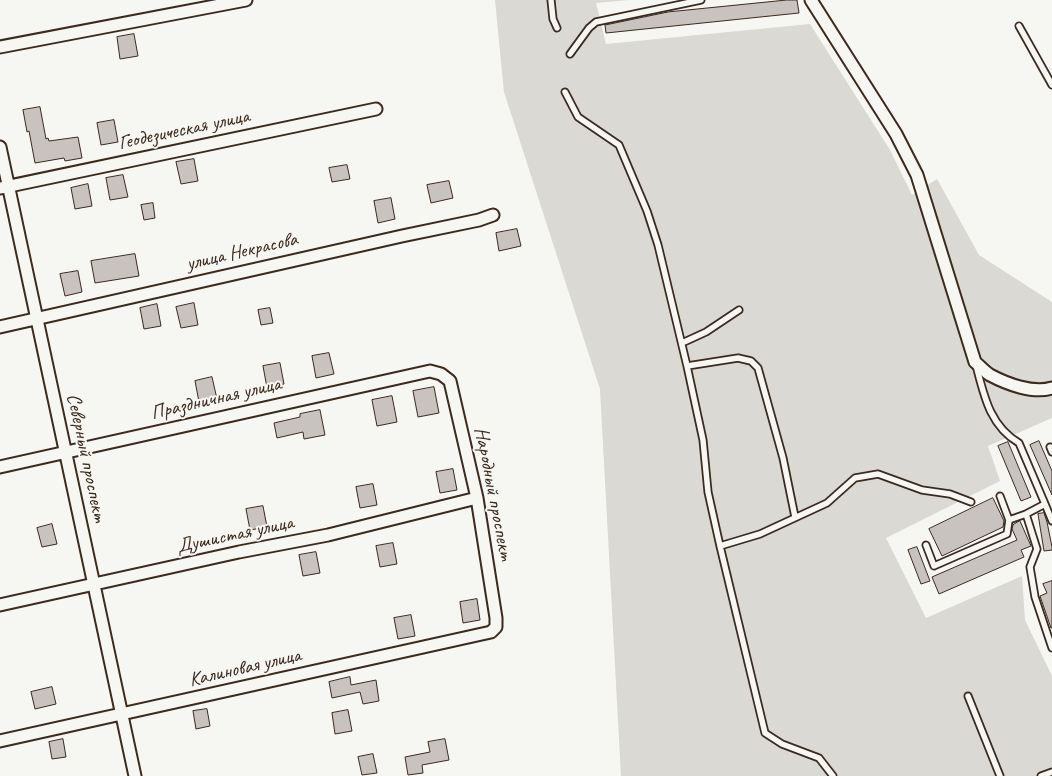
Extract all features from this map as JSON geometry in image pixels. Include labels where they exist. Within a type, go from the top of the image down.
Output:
[{"type":"street","points":[[0,47],[246,0]]},
{"type":"street","points":[[811,0],[896,134],[917,175],[975,362],[989,374],[1018,387],[1045,391],[1052,388]]},
{"type":"street","name":"Геодезическая улица","points":[[4,187],[376,109]]},
{"type":"street","name":"Северный проспект","points":[[0,147],[4,187],[37,318],[135,776]]},
{"type":"street","name":"улица Некрасова","points":[[0,327],[479,220],[493,215]]},
{"type":"street","name":"Праздничная улица","points":[[0,467],[396,379],[430,372],[441,374]]},
{"type":"street","name":"Народный проспект","points":[[441,374],[450,381],[477,498],[496,627]]},
{"type":"street","name":"Душистая улица","points":[[0,605],[239,552],[328,535],[477,498]]},
{"type":"street","name":"Калиновая улица","points":[[0,741],[491,632],[496,627]]},
{"type":"lane","points":[[550,0],[553,19],[557,28]]},
{"type":"lane","points":[[570,54],[589,28],[596,22],[701,0]]},
{"type":"lane","points":[[1019,26],[1052,85]]},
{"type":"lane","points":[[565,92],[578,117],[619,145],[647,211],[658,245],[703,440],[708,492],[765,733],[782,744],[819,758],[833,776]]},
{"type":"lane","points":[[682,343],[706,332],[739,310]]},
{"type":"lane","points":[[687,366],[738,358],[751,361],[758,368],[783,458],[795,517]]},
{"type":"lane","points":[[975,362],[985,398],[998,426],[1010,438],[1019,443],[1052,521]]},
{"type":"lane","points":[[720,546],[760,534],[827,502],[855,478],[878,474],[922,490],[950,494],[971,502]]},
{"type":"lane","points":[[926,545],[934,566],[1007,534],[1009,520],[1000,496]]},
{"type":"lane","points":[[1009,520],[1045,504]]},
{"type":"lane","points":[[1026,514],[1036,540],[1037,549],[1030,567],[1034,597],[1052,648]]},
{"type":"lane","points":[[968,696],[1000,776]]},
{"type":"lane","points":[[1041,776],[1052,772]]},
{"type":"shaded area","points":[[495,0],[629,0],[596,3],[606,44],[810,24],[890,150],[912,195],[937,179],[979,255],[1052,302],[1052,418],[988,446],[1000,481],[886,538],[926,618],[1022,576],[1025,620],[1052,676],[1052,776],[621,776],[600,389],[504,92]]},
{"type":"building","points":[[797,0],[799,13],[606,33],[605,25],[668,12]]},
{"type":"building","points":[[134,34],[138,56],[120,59],[117,37]]},
{"type":"building","points":[[40,107],[46,139],[48,138],[49,141],[78,137],[82,158],[65,161],[64,158],[35,163],[23,110]]},
{"type":"building","points":[[114,120],[118,142],[101,145],[97,123]]},
{"type":"building","points":[[194,159],[198,181],[181,184],[176,162]]},
{"type":"building","points":[[347,165],[350,179],[332,182],[329,168]]},
{"type":"building","points":[[123,175],[128,197],[110,200],[106,178]]},
{"type":"building","points":[[449,181],[453,198],[431,203],[427,185]]},
{"type":"building","points":[[88,184],[92,206],[75,209],[71,188]]},
{"type":"building","points":[[391,198],[395,219],[378,223],[374,201]]},
{"type":"building","points":[[153,203],[155,218],[144,220],[141,205]]},
{"type":"building","points":[[517,229],[521,246],[499,251],[496,233]]},
{"type":"building","points":[[135,254],[139,276],[95,283],[91,261]]},
{"type":"building","points":[[78,271],[82,292],[65,296],[60,274]]},
{"type":"building","points":[[194,303],[198,325],[181,328],[176,307]]},
{"type":"building","points":[[157,304],[161,326],[144,329],[140,308]]},
{"type":"building","points":[[270,308],[273,323],[261,325],[258,310]]},
{"type":"building","points":[[329,353],[334,374],[316,378],[312,356]]},
{"type":"building","points":[[280,363],[284,384],[267,388],[263,366]]},
{"type":"building","points":[[212,377],[217,399],[199,402],[195,381]]},
{"type":"building","points":[[434,387],[439,413],[418,417],[413,391]]},
{"type":"building","points":[[392,396],[397,422],[377,426],[372,400]]},
{"type":"building","points":[[320,410],[325,435],[304,439],[303,432],[277,438],[274,423],[300,417],[300,414]]},
{"type":"building","points":[[1039,441],[1052,471],[1052,495],[1030,445]]},
{"type":"building","points":[[1008,442],[1031,497],[1021,501],[998,446]]},
{"type":"building","points":[[453,469],[457,490],[440,493],[436,472]]},
{"type":"building","points":[[373,484],[377,505],[360,508],[356,487]]},
{"type":"building","points":[[993,498],[1004,521],[1003,527],[942,556],[929,529]]},
{"type":"building","points":[[263,506],[267,527],[250,530],[246,509]]},
{"type":"building","points":[[1044,513],[1052,550],[1044,551],[1038,514]]},
{"type":"building","points":[[1020,521],[1031,546],[1021,550],[1024,557],[939,594],[932,577],[1017,540],[1012,529],[1013,525]]},
{"type":"building","points":[[52,524],[57,544],[42,547],[37,528]]},
{"type":"building","points":[[393,543],[397,564],[380,567],[376,546]]},
{"type":"building","points":[[917,547],[930,581],[921,584],[908,550]]},
{"type":"building","points":[[316,552],[320,573],[303,576],[299,555]]},
{"type":"building","points":[[1052,581],[1051,628],[1040,596],[1047,593],[1043,584]]},
{"type":"building","points":[[477,599],[480,620],[463,623],[460,602]]},
{"type":"building","points":[[411,615],[415,636],[398,639],[394,618]]},
{"type":"building","points":[[350,677],[351,685],[376,680],[379,701],[363,704],[360,692],[332,698],[329,682]]},
{"type":"building","points":[[52,687],[56,704],[35,709],[31,692]]},
{"type":"building","points":[[207,709],[210,726],[196,729],[193,711]]},
{"type":"building","points":[[348,710],[352,731],[335,734],[332,713]]},
{"type":"building","points":[[63,739],[66,757],[52,759],[49,742]]},
{"type":"building","points":[[445,739],[449,760],[422,765],[423,773],[408,775],[405,757],[430,752],[428,742]]},
{"type":"building","points":[[373,754],[377,773],[362,775],[358,757]]}]
